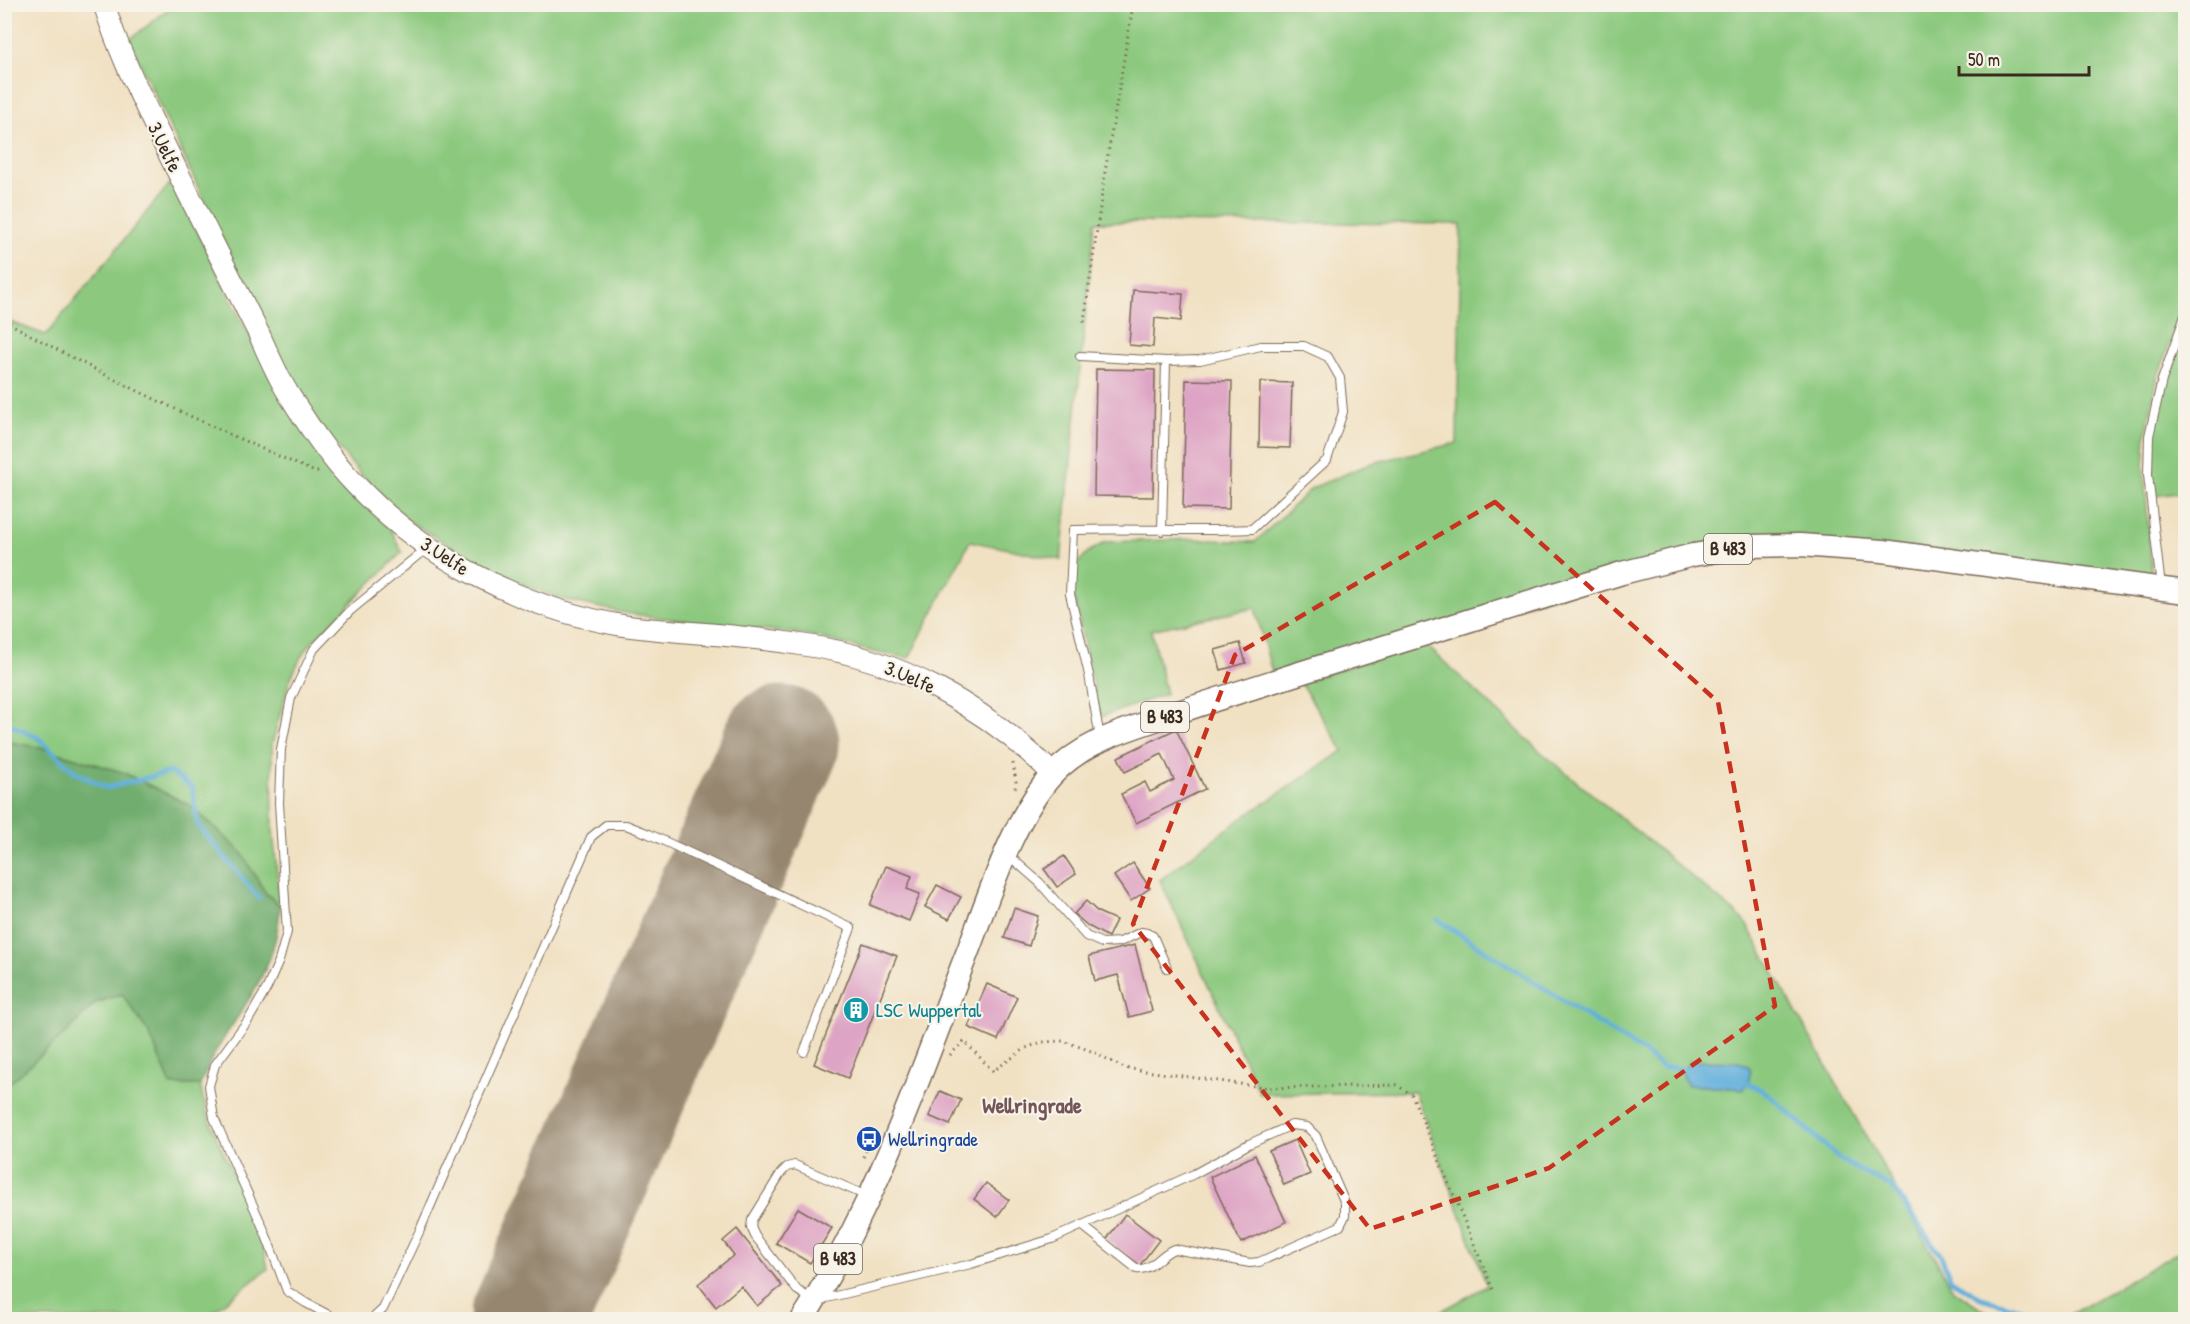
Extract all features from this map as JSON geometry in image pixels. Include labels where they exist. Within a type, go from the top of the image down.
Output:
[{"type":"main road","name":"B 483","points":[[802,1320],[851,1237],[870,1197],[923,1070],[1007,854],[1028,808],[1053,774],[1083,748],[1100,739],[1199,704],[1622,573],[1693,555],[1750,546],[1800,545],[1883,551],[2186,592]]},
{"type":"street","name":"3.Uelfe","points":[[104,4],[117,45],[140,95],[286,390],[336,462],[356,486],[428,547],[477,576],[510,592],[556,609],[626,626],[809,646],[871,660],[926,682],[963,703],[998,726],[1031,752],[1053,774]]},
{"type":"lane","points":[[2162,589],[2148,475],[2149,435],[2162,380],[2186,313]]},
{"type":"lane","points":[[1080,356],[1167,361],[1200,360],[1261,346],[1304,346],[1328,357],[1340,378],[1343,412],[1327,460],[1252,529],[1073,530],[1070,594],[1100,739]]},
{"type":"lane","points":[[1162,531],[1167,361]]},
{"type":"lane","points":[[338,1320],[287,1291],[264,1230],[214,1118],[209,1086],[215,1065],[249,1019],[267,988],[279,961],[287,932],[279,803],[281,749],[291,698],[314,649],[350,611],[428,547]]},
{"type":"lane","points":[[371,1320],[383,1309],[420,1230],[591,837],[606,825],[626,825],[649,834],[851,928],[804,1052]]},
{"type":"lane","points":[[1007,854],[1039,882],[1086,936],[1102,943],[1120,942],[1141,932],[1147,933],[1153,936],[1167,968]]},
{"type":"lane","points":[[870,1197],[795,1165],[787,1167],[752,1220],[751,1227],[755,1236],[797,1290],[814,1301],[1010,1253],[1083,1226],[1292,1125],[1307,1127],[1316,1136],[1345,1203],[1346,1216],[1340,1226],[1259,1262],[1250,1263],[1174,1249],[1165,1252],[1143,1270],[1137,1269],[1083,1226]]},
{"type":"path","points":[[1084,322],[1105,172],[1132,11],[1130,4]]},
{"type":"path","points":[[4,320],[65,355],[189,417],[315,472],[324,473],[336,462]]},
{"type":"path","points":[[923,1070],[937,1066],[964,1041],[993,1071],[1026,1048],[1042,1042],[1063,1041],[1094,1052],[1124,1068],[1269,1088],[1397,1085],[1412,1095],[1494,1292]]},
{"type":"highlighted area","points":[[1495,502],[1718,702],[1775,1006],[1549,1168],[1370,1229],[1133,924],[1235,655]]},
{"type":"green space","points":[[175,4],[2185,5],[2185,299],[2157,379],[2146,434],[2144,470],[2152,575],[1752,541],[1273,676],[1255,608],[1151,630],[1166,694],[1100,717],[1073,593],[1073,568],[1088,552],[1106,542],[1193,539],[1255,542],[1312,488],[1372,463],[1457,443],[1461,224],[1095,222],[1061,560],[970,541],[909,658],[874,652],[810,635],[630,614],[564,600],[501,576],[410,522],[362,476],[318,424],[260,319],[129,40]]},
{"type":"green space","points":[[172,181],[248,333],[392,532],[402,552],[312,642],[301,657],[289,682],[272,744],[273,830],[280,906],[265,892],[241,852],[5,741],[5,320],[46,335]]},
{"type":"green space","points":[[2185,326],[2185,492],[2155,496],[2151,475],[2151,450],[2156,414]]},
{"type":"green space","points":[[1424,643],[1541,752],[1744,920],[1953,1290],[1998,1319],[1427,1319],[1487,1286],[1415,1092],[1260,1094],[1160,880],[1239,820],[1343,751],[1300,682]]},
{"type":"green space","points":[[5,741],[42,748],[122,772],[190,805],[241,852],[265,892],[280,906],[278,928],[266,968],[213,1056],[200,1085],[171,1085],[149,1033],[122,994],[95,1003],[68,1031],[5,1087]]},
{"type":"green space","points":[[122,994],[149,1033],[171,1085],[200,1085],[215,1132],[255,1222],[268,1269],[203,1319],[5,1319],[4,1087],[68,1031],[95,1003]]},
{"type":"green space","points":[[2185,1248],[2185,1319],[2062,1319]]},
{"type":"water","points":[[1690,1061],[1738,1062],[1748,1065],[1751,1070],[1748,1083],[1743,1089],[1688,1085],[1683,1078],[1683,1070]]},
{"type":"building","points":[[1133,290],[1183,294],[1181,321],[1155,318],[1153,347],[1129,345]]},
{"type":"building","points":[[1096,369],[1155,370],[1153,497],[1094,496]]},
{"type":"building","points":[[1186,380],[1232,381],[1229,509],[1183,508]]},
{"type":"building","points":[[1260,382],[1292,383],[1290,448],[1259,447]]},
{"type":"building","points":[[1240,643],[1246,663],[1221,670],[1215,650]]},
{"type":"building","points":[[1176,729],[1205,789],[1136,823],[1121,794],[1145,782],[1150,792],[1174,780],[1162,754],[1125,772],[1118,757]]},
{"type":"building","points":[[1064,856],[1076,874],[1057,887],[1044,869]]},
{"type":"building","points":[[1133,863],[1150,888],[1131,901],[1114,876]]},
{"type":"building","points":[[886,866],[912,876],[907,889],[920,894],[909,921],[870,905]]},
{"type":"building","points":[[937,885],[961,897],[949,919],[925,907]]},
{"type":"building","points":[[1086,901],[1098,912],[1116,920],[1108,937],[1088,926],[1074,914]]},
{"type":"building","points":[[1014,908],[1038,916],[1029,946],[1004,938]]},
{"type":"building","name":"LSC Wuppertal","points":[[863,943],[897,956],[848,1078],[814,1064]]},
{"type":"building","points":[[1135,945],[1152,1011],[1129,1017],[1118,975],[1095,981],[1089,956]]},
{"type":"building","points":[[987,984],[1017,997],[998,1040],[968,1027]]},
{"type":"building","points":[[940,1091],[961,1100],[950,1125],[929,1116]]},
{"type":"building","points":[[1295,1140],[1310,1174],[1284,1185],[1269,1151]]},
{"type":"building","points":[[1255,1155],[1286,1222],[1241,1243],[1210,1177]]},
{"type":"building","points":[[986,1183],[1009,1200],[997,1217],[974,1199]]},
{"type":"building","points":[[798,1208],[832,1228],[810,1263],[776,1243]]},
{"type":"building","points":[[1125,1214],[1159,1240],[1140,1265],[1106,1240]]},
{"type":"building","points":[[737,1229],[782,1286],[757,1306],[741,1286],[716,1307],[698,1284],[734,1255],[723,1241]]},
{"type":"waterway","points":[[4,722],[37,737],[75,772],[107,788],[170,772],[192,787],[198,825],[259,898]]},
{"type":"waterway","points":[[1438,920],[1643,1052],[1663,1068],[1673,1067],[1683,1070]]},
{"type":"waterway","points":[[1748,1083],[1767,1093],[1841,1160],[1893,1188],[1941,1256],[1951,1280],[1981,1298],[2038,1314],[2041,1320]]},
{"type":"runway","points":[[528,1320],[781,744]]},
{"type":"place","name":"LSC Wuppertal","points":[[856,1010]]},
{"type":"place","name":"Wellringrade","points":[[869,1139]]},
{"type":"district","name":"Wellringrade","points":[[1032,1105]]}]
